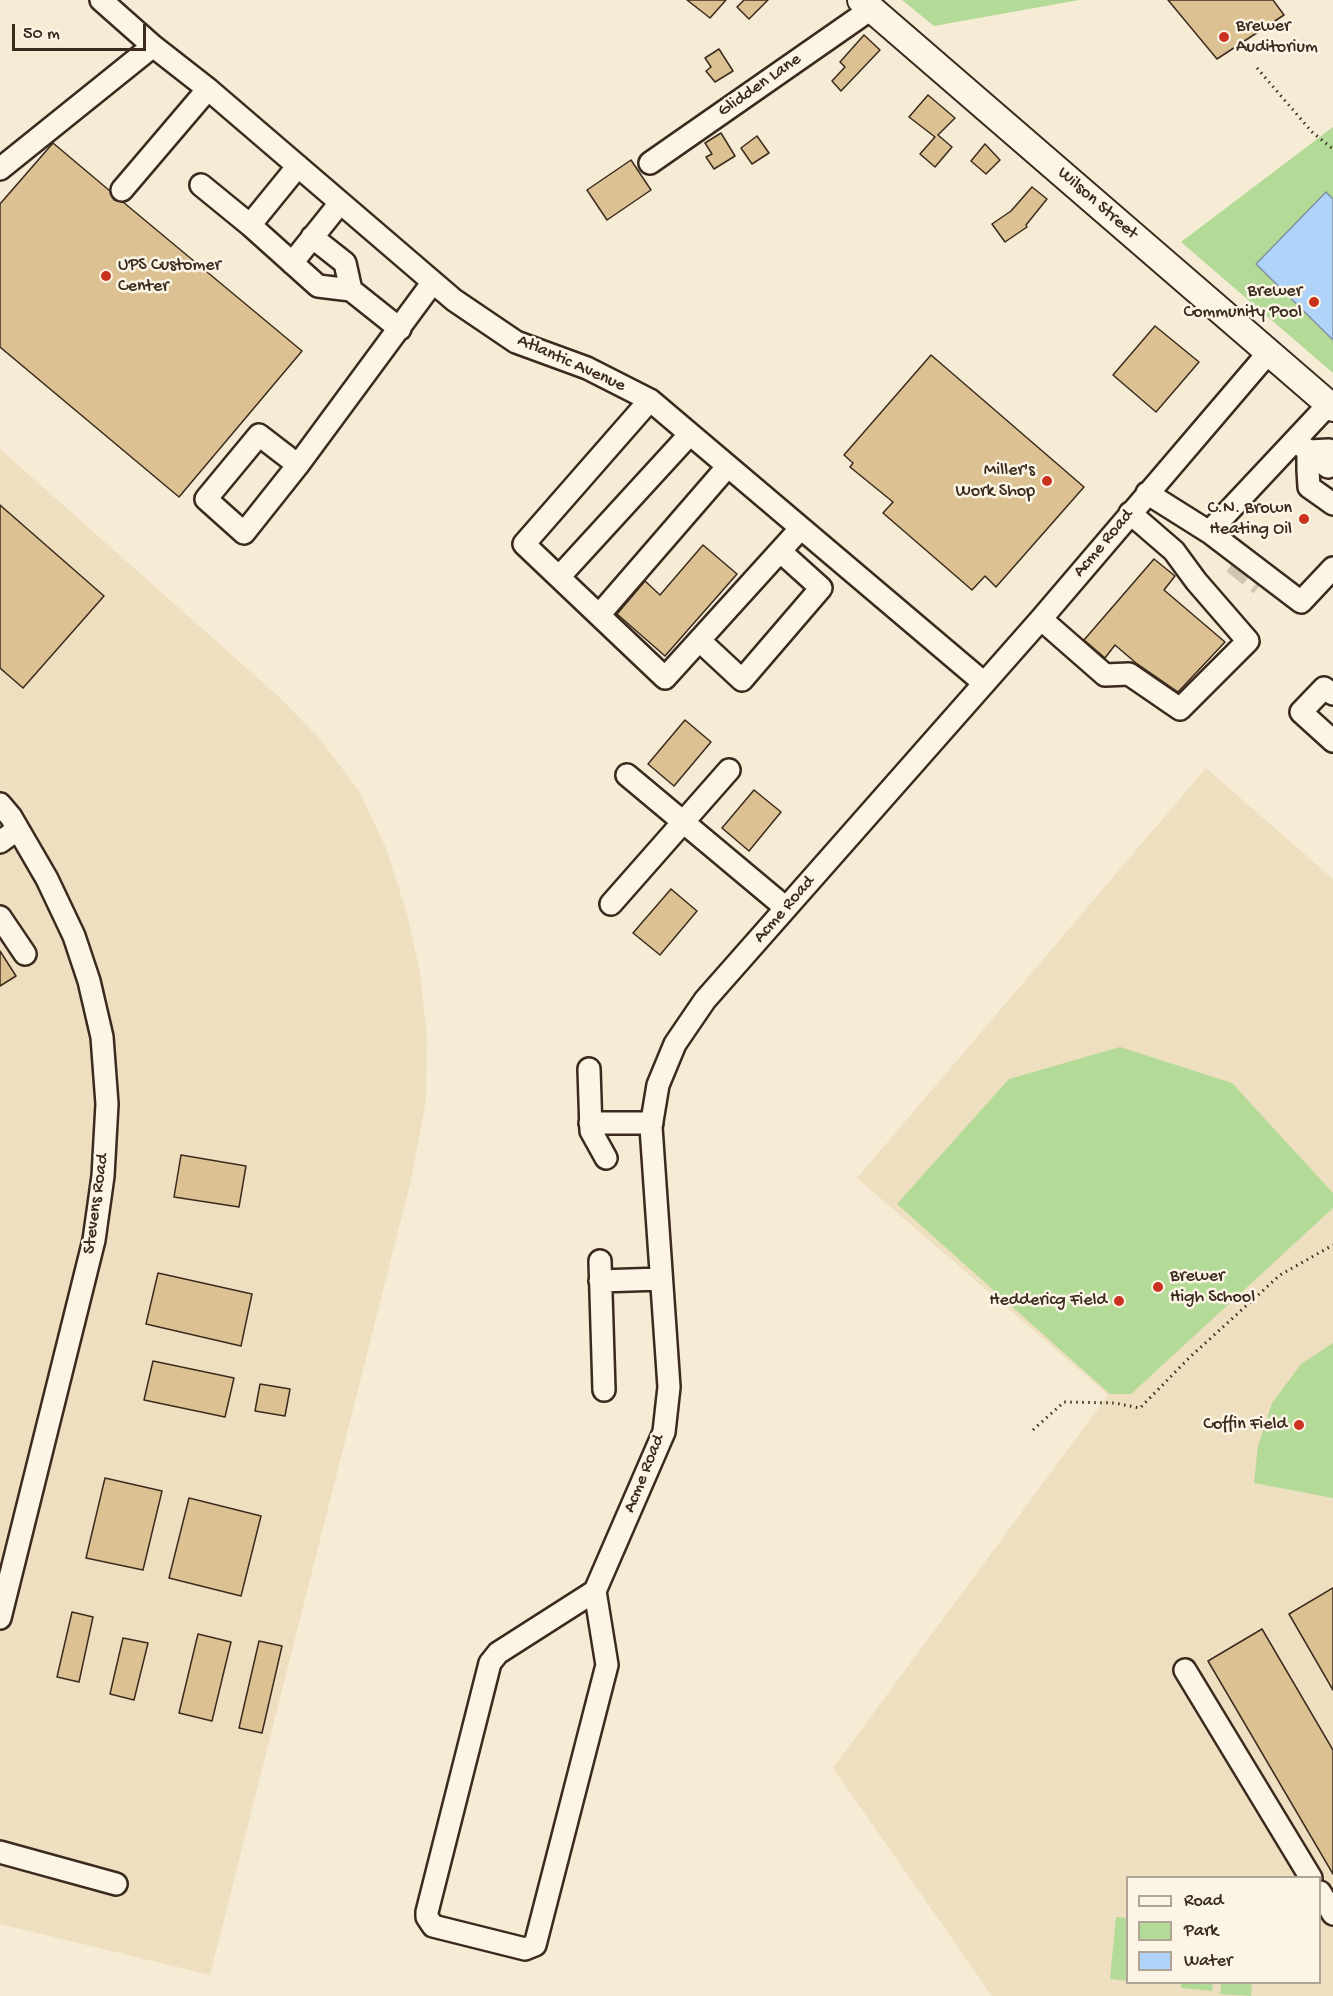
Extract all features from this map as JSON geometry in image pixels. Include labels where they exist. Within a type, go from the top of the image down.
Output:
[{"type":"main road","name":"Wilson Street","points":[[866,5],[1331,406]]},
{"type":"street","name":"Atlantic Avenue","points":[[101,0],[454,300],[516,342],[587,368],[650,400],[984,683]]},
{"type":"street","name":"Glidden Lane","points":[[650,163],[866,5]]},
{"type":"street","points":[[0,169],[153,46]]},
{"type":"street","points":[[122,190],[208,89]]},
{"type":"street","points":[[250,225],[298,166]]},
{"type":"street","points":[[201,185],[318,286],[351,290],[400,329]]},
{"type":"street","points":[[292,263],[340,203]]},
{"type":"street","points":[[312,237],[345,263],[351,290]]},
{"type":"street","points":[[298,465],[259,435],[206,499],[244,533],[298,465],[433,282]]},
{"type":"street","name":"Acme Road","points":[[595,1591],[664,1432],[669,1387],[652,1123],[658,1085],[675,1044],[705,1000],[1041,619],[1269,352]]},
{"type":"street","points":[[650,400],[524,544],[665,678],[801,528]]},
{"type":"street","points":[[1214,535],[1302,445],[1331,406]]},
{"type":"street","points":[[559,578],[690,434]]},
{"type":"street","points":[[1302,445],[1330,460]]},
{"type":"street","points":[[1302,445],[1310,487],[1333,504]]},
{"type":"street","points":[[599,615],[728,466]]},
{"type":"street","points":[[1147,493],[1214,535],[1301,602],[1333,568]]},
{"type":"street","points":[[1041,619],[1105,675],[1129,674],[1180,709],[1248,641],[1196,581],[1174,551],[1130,513]]},
{"type":"street","points":[[1214,535],[1218,549],[1233,563]]},
{"type":"street","points":[[700,641],[742,680],[821,588],[781,552]]},
{"type":"street","points":[[1260,585],[1278,600],[1293,596]]},
{"type":"street","points":[[1333,694],[1324,688],[1301,712],[1333,741]]},
{"type":"street","points":[[611,904],[729,770]]},
{"type":"street","points":[[627,775],[786,908]]},
{"type":"street","name":"Stevens Road","points":[[0,804],[18,829],[47,879],[74,936],[89,981],[102,1037],[107,1104],[104,1176],[94,1240],[0,1618]]},
{"type":"street","points":[[0,842],[18,829]]},
{"type":"street","points":[[0,916],[25,954]]},
{"type":"street","points":[[589,1070],[591,1131],[606,1158]]},
{"type":"street","points":[[590,1123],[652,1123]]},
{"type":"street","points":[[604,1390],[600,1271],[662,1278]]},
{"type":"street","points":[[595,1591],[607,1665],[536,1945],[525,1949],[433,1926],[430,1923],[428,1912],[490,1663],[498,1653],[595,1591]]},
{"type":"street","points":[[1185,1670],[1310,1876]]},
{"type":"street","points":[[0,1852],[116,1884]]},
{"type":"street","points":[[1321,1894],[1333,1914]]},
{"type":"path","points":[[1257,68],[1312,132],[1333,149]]},
{"type":"path","points":[[1033,1430],[1064,1402],[1114,1403],[1140,1408],[1190,1357],[1280,1275],[1333,1245]]},
{"type":"shaded area","points":[[0,449],[279,697],[320,739],[359,791],[386,848],[407,914],[420,973],[427,1037],[426,1100],[411,1180],[210,1975],[0,1924]]},
{"type":"shaded area","name":"Brewer High School","points":[[1206,768],[1333,879],[1333,1996],[992,1996],[833,1768],[1108,1395],[857,1178]]},
{"type":"green space","points":[[902,0],[1079,0],[934,26]]},
{"type":"green space","points":[[1333,127],[1333,373],[1181,242]]},
{"type":"green space","name":"Heddericg Field","points":[[1120,1047],[1232,1083],[1333,1193],[1333,1208],[1131,1394],[1110,1394],[897,1204],[1009,1079]]},
{"type":"green space","name":"Coffin Field","points":[[1333,1343],[1333,1498],[1254,1483],[1258,1446],[1272,1403],[1301,1364]]},
{"type":"green space","points":[[1116,1917],[1126,1918],[1126,1981],[1110,1979]]},
{"type":"green space","points":[[1181,1984],[1213,1984],[1212,1991],[1181,1988]]},
{"type":"green space","points":[[1221,1984],[1252,1984],[1251,1996],[1220,1994]]},
{"type":"water","name":"Brewer Community Pool","points":[[1326,192],[1333,199],[1333,340],[1256,264]]},
{"type":"building","points":[[687,0],[726,0],[710,18]]},
{"type":"building","points":[[744,0],[768,0],[749,19],[737,7]]},
{"type":"building","name":"Brewer Auditorium","points":[[1168,0],[1273,0],[1284,15],[1217,59]]},
{"type":"building","points":[[864,35],[880,50],[841,91],[832,81],[845,67],[840,62]]},
{"type":"building","points":[[719,49],[733,71],[715,82],[706,71],[711,67],[705,58]]},
{"type":"building","points":[[928,95],[955,118],[938,135],[952,147],[935,167],[920,154],[935,137],[909,117]]},
{"type":"building","points":[[721,133],[735,156],[714,169],[706,157],[712,154],[705,143]]},
{"type":"building","points":[[757,136],[769,153],[752,164],[741,148]]},
{"type":"building","name":"UPS Customer Center","points":[[53,143],[110,191],[114,200],[123,202],[302,351],[179,497],[0,347],[0,204]]},
{"type":"building","points":[[985,144],[1000,160],[986,174],[971,161]]},
{"type":"building","points":[[631,160],[651,190],[607,220],[587,190]]},
{"type":"building","points":[[1032,187],[1047,199],[1026,225],[1027,227],[1005,242],[992,224],[1011,211]]},
{"type":"building","points":[[1155,326],[1199,362],[1156,412],[1113,375]]},
{"type":"building","points":[[931,355],[1084,487],[996,587],[985,576],[972,590],[883,513],[893,502],[850,467],[853,463],[844,455]]},
{"type":"building","points":[[0,505],[104,596],[23,688],[0,668]]},
{"type":"building","points":[[703,545],[737,574],[665,656],[617,614],[645,581],[660,595]]},
{"type":"building","points":[[1154,559],[1175,576],[1164,590],[1225,642],[1178,692],[1136,663],[1115,645],[1105,658],[1084,640]]},
{"type":"building","points":[[685,720],[711,742],[674,786],[648,764]]},
{"type":"building","points":[[754,790],[781,812],[749,851],[722,828]]},
{"type":"building","points":[[671,889],[697,911],[660,955],[633,933]]},
{"type":"building","points":[[0,951],[16,976],[0,986]]},
{"type":"building","points":[[181,1155],[246,1166],[239,1207],[174,1197]]},
{"type":"building","points":[[158,1273],[252,1294],[241,1346],[146,1324]]},
{"type":"building","points":[[153,1361],[234,1378],[225,1417],[144,1400]]},
{"type":"building","points":[[260,1384],[290,1389],[285,1416],[255,1411]]},
{"type":"building","points":[[105,1478],[162,1491],[143,1570],[86,1558]]},
{"type":"building","points":[[189,1498],[261,1516],[241,1596],[169,1578]]},
{"type":"building","points":[[1333,1588],[1333,1690],[1289,1614]]},
{"type":"building","points":[[72,1612],[93,1617],[79,1682],[57,1677]]},
{"type":"building","points":[[1262,1629],[1333,1750],[1333,1874],[1208,1661]]},
{"type":"building","points":[[198,1634],[231,1642],[212,1721],[179,1713]]},
{"type":"building","points":[[123,1638],[148,1643],[134,1700],[110,1694]]},
{"type":"building","points":[[259,1641],[282,1646],[262,1733],[239,1728]]},
{"type":"tunnel","points":[[1233,563],[1260,585]]},
{"type":"place","name":"Brewer Auditorium","points":[[1224,37]]},
{"type":"place","name":"UPS Customer Center","points":[[106,276]]},
{"type":"place","name":"Brewer Community Pool","points":[[1314,302]]},
{"type":"place","name":"Miller's Work Shop","points":[[1047,481]]},
{"type":"place","name":"C.N. Brown Heating Oil","points":[[1304,519]]},
{"type":"place","name":"Brewer High School","points":[[1158,1287]]},
{"type":"place","name":"Heddericg Field","points":[[1119,1301]]},
{"type":"place","name":"Coffin Field","points":[[1299,1425]]}]
